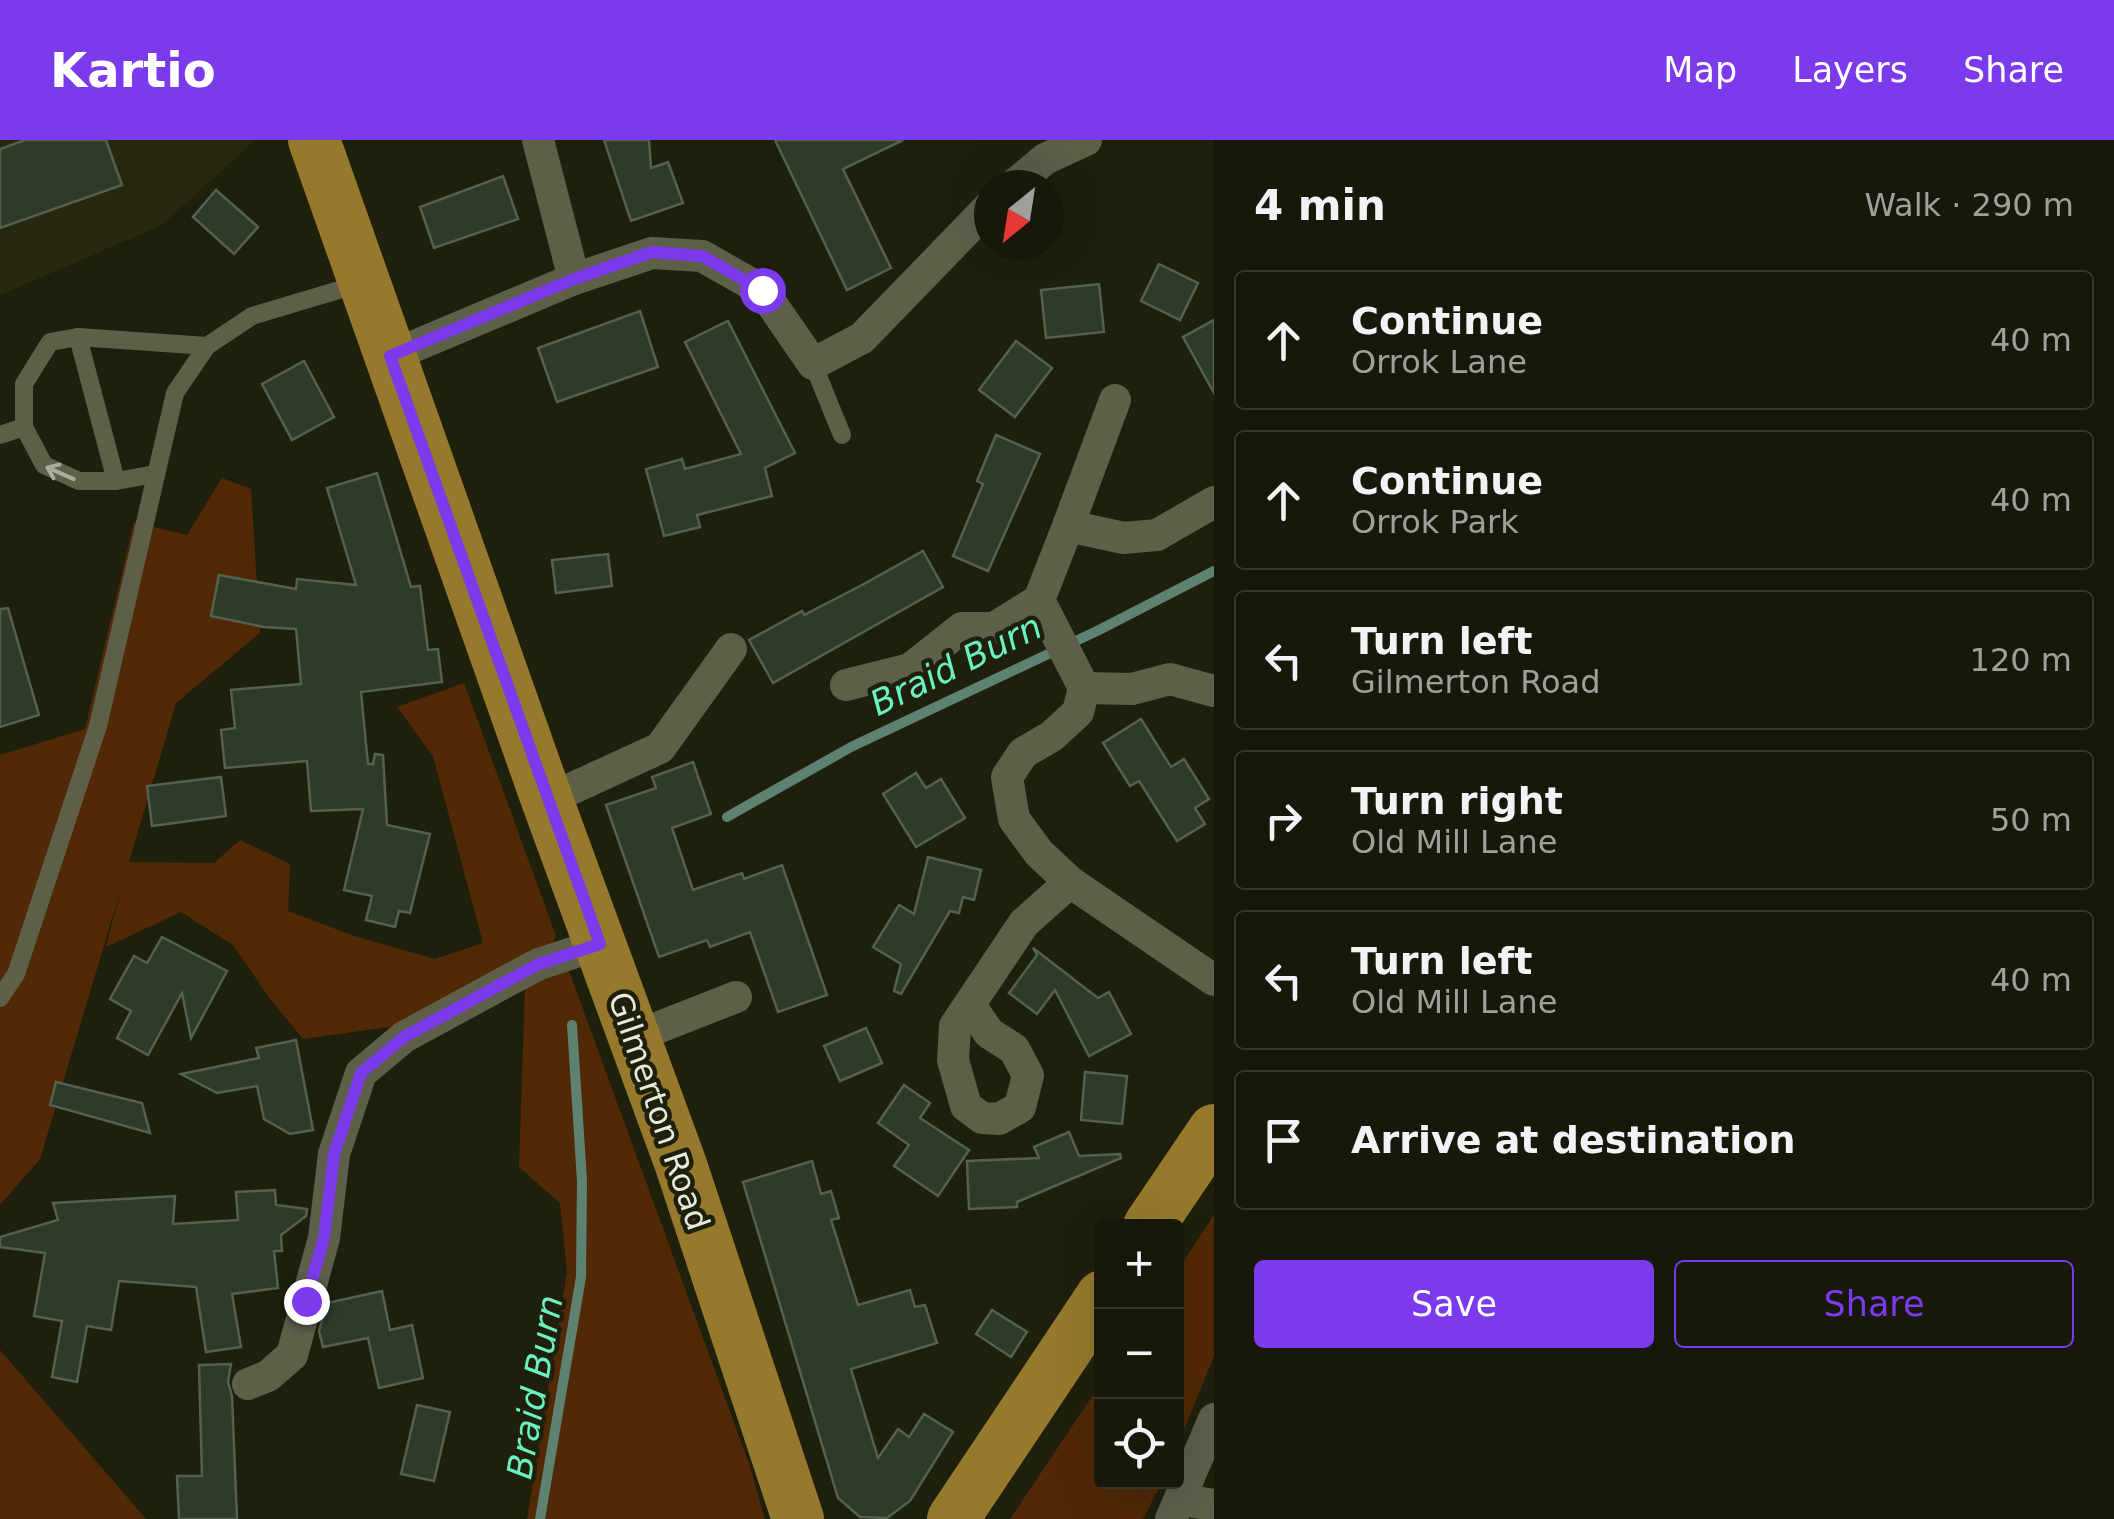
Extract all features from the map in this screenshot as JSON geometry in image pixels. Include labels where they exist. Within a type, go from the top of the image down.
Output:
[{"type":"main road","name":"Gilmerton Road","points":[[314,140],[681,1166],[798,1519]]},
{"type":"main road","points":[[1153,1219],[1214,1130]]},
{"type":"main road","points":[[953,1519],[1094,1308]]},
{"type":"street","points":[[538,140],[574,279]]},
{"type":"street","points":[[1031,170],[1044,158],[1086,140]]},
{"type":"street","points":[[390,356],[574,279],[652,252],[702,256],[762,290],[813,364],[862,338],[974,222]]},
{"type":"street","points":[[846,685],[910,669],[962,628],[994,628],[1039,600],[1115,400]]},
{"type":"street","points":[[1068,526],[1124,538],[1157,535],[1214,502]]},
{"type":"street","points":[[1039,600],[1084,688],[1078,712],[1052,736],[1023,753],[1008,777],[1014,819],[1039,853],[1070,882],[1214,980]]},
{"type":"street","points":[[547,800],[660,748],[730,649]]},
{"type":"street","points":[[1084,688],[1132,689],[1170,679],[1214,691]]},
{"type":"street","points":[[970,1005],[1024,923],[1070,882]]},
{"type":"street","points":[[248,1384],[268,1376],[292,1355],[324,1238],[334,1154],[361,1073],[404,1037],[523,972],[600,944]]},
{"type":"street","points":[[634,1037],[736,998]]},
{"type":"street","points":[[1189,1508],[1214,1419]]},
{"type":"lane","points":[[0,998],[16,974],[98,726],[175,393],[207,346],[252,316],[364,282]]},
{"type":"lane","points":[[155,474],[116,481],[79,481],[44,466],[24,427],[24,384],[50,342],[78,336],[207,346]]},
{"type":"lane","points":[[78,336],[116,481]]},
{"type":"lane","points":[[813,364],[842,435]]},
{"type":"lane","points":[[0,435],[24,427]]},
{"type":"shaded area","points":[[0,140],[255,140],[162,225],[0,295]]},
{"type":"shaded area","points":[[222,478],[251,489],[260,633],[176,703],[129,862],[214,863],[240,840],[290,864],[288,911],[354,936],[435,959],[483,943],[433,756],[397,707],[464,683],[556,936],[553,942],[411,1024],[303,1039],[233,945],[181,912],[106,947],[120,892],[40,1159],[0,1205],[0,755],[85,729],[134,522],[187,535]]},
{"type":"shaded area","points":[[568,968],[749,1464],[765,1519],[527,1519],[567,1272],[560,1203],[519,1167],[525,986]]},
{"type":"shaded area","points":[[1214,1215],[1214,1356],[1184,1430],[1184,1309],[1184,1260]]},
{"type":"shaded area","points":[[0,1350],[146,1519],[0,1519]]},
{"type":"shaded area","points":[[1094,1393],[1094,1489],[1158,1489],[1143,1519],[1010,1519]]},
{"type":"building","points":[[25,140],[106,140],[122,185],[0,228],[0,149]]},
{"type":"building","points":[[604,140],[649,140],[651,168],[668,162],[683,203],[631,221]]},
{"type":"building","points":[[775,140],[903,140],[843,169],[891,268],[847,290]]},
{"type":"building","points":[[503,176],[518,219],[434,248],[420,207]]},
{"type":"building","points":[[216,190],[258,227],[234,254],[193,217]]},
{"type":"building","points":[[1159,264],[1198,283],[1180,320],[1141,301]]},
{"type":"building","points":[[1099,284],[1104,332],[1046,338],[1041,290]]},
{"type":"building","points":[[640,311],[658,367],[557,402],[538,348]]},
{"type":"building","points":[[1214,320],[1214,393],[1183,337]]},
{"type":"building","points":[[728,321],[795,453],[765,468],[772,496],[697,515],[700,527],[664,536],[646,469],[682,459],[685,469],[741,454],[685,342]]},
{"type":"building","points":[[1016,341],[1052,368],[1015,417],[979,390]]},
{"type":"building","points":[[304,361],[334,417],[292,440],[262,384]]},
{"type":"building","points":[[996,435],[1040,454],[988,571],[953,556],[983,484],[977,481]]},
{"type":"building","points":[[377,473],[411,587],[420,586],[428,650],[438,649],[442,682],[361,692],[368,764],[373,764],[375,754],[383,755],[387,825],[430,834],[410,913],[399,911],[395,927],[366,920],[372,896],[344,890],[363,809],[311,811],[307,761],[225,768],[221,730],[235,728],[231,690],[301,684],[296,629],[211,616],[219,575],[296,589],[297,579],[356,585],[327,488]]},
{"type":"building","points":[[923,551],[943,587],[773,683],[749,640]]},
{"type":"building","points":[[608,554],[612,586],[556,593],[552,560]]},
{"type":"building","points":[[8,608],[39,715],[0,727],[0,609]]},
{"type":"building","points":[[1141,719],[1171,767],[1184,759],[1209,799],[1195,808],[1205,824],[1177,841],[1139,781],[1130,786],[1103,743]]},
{"type":"building","points":[[693,762],[711,814],[672,828],[693,890],[742,873],[744,879],[782,865],[827,995],[778,1012],[750,932],[710,947],[707,940],[659,957],[606,805],[656,788],[652,777]]},
{"type":"building","points":[[916,773],[926,788],[941,779],[965,818],[916,847],[883,794]]},
{"type":"building","points":[[221,777],[226,816],[152,826],[147,786]]},
{"type":"building","points":[[928,857],[981,870],[974,900],[963,897],[959,913],[950,911],[901,994],[894,991],[901,964],[873,947],[899,905],[914,914]]},
{"type":"building","points":[[162,937],[227,971],[191,1038],[182,993],[148,1055],[117,1038],[131,1011],[110,999],[134,956],[147,963]]},
{"type":"building","points":[[1033,948],[1098,998],[1109,992],[1131,1034],[1089,1056],[1055,990],[1037,1014],[1009,993],[1037,955]]},
{"type":"building","points":[[866,1028],[882,1063],[840,1081],[824,1046]]},
{"type":"building","points":[[296,1040],[313,1130],[290,1134],[264,1119],[257,1086],[217,1093],[181,1074],[259,1058],[256,1048]]},
{"type":"building","points":[[1085,1072],[1127,1076],[1122,1124],[1081,1120]]},
{"type":"building","points":[[56,1082],[142,1103],[150,1133],[50,1105]]},
{"type":"building","points":[[904,1085],[930,1103],[920,1118],[969,1150],[938,1196],[894,1166],[909,1145],[878,1123]]},
{"type":"building","points":[[1069,1132],[1079,1156],[1120,1154],[1121,1158],[1017,1202],[1017,1207],[969,1209],[967,1161],[1039,1158],[1034,1147]]},
{"type":"building","points":[[812,1161],[821,1194],[831,1191],[839,1218],[831,1220],[858,1305],[910,1290],[915,1307],[925,1305],[937,1343],[851,1369],[878,1458],[898,1429],[909,1437],[924,1414],[953,1432],[910,1501],[887,1518],[860,1517],[838,1498],[743,1182]]},
{"type":"building","points":[[275,1190],[276,1205],[307,1209],[306,1216],[281,1235],[282,1251],[274,1251],[278,1288],[232,1294],[241,1347],[206,1352],[196,1287],[119,1281],[111,1330],[87,1326],[77,1382],[52,1377],[62,1321],[34,1316],[45,1253],[0,1247],[0,1237],[58,1220],[53,1203],[175,1196],[173,1224],[238,1220],[236,1192]]},
{"type":"building","points":[[382,1291],[390,1330],[412,1325],[423,1378],[379,1388],[368,1338],[323,1347],[319,1331],[327,1303]]},
{"type":"building","points":[[992,1310],[1027,1332],[1011,1357],[976,1334]]},
{"type":"building","points":[[231,1364],[228,1382],[232,1396],[237,1519],[179,1519],[177,1476],[202,1476],[199,1365]]},
{"type":"building","points":[[417,1405],[450,1412],[434,1481],[401,1474]]},
{"type":"waterway","name":"Braid Burn","points":[[727,817],[851,747],[1214,571]]},
{"type":"waterway","name":"Braid Burn","points":[[540,1519],[581,1277],[582,1181],[572,1025]]},
{"type":"route","points":[[306,1301],[324,1238],[334,1154],[361,1073],[404,1037],[507,981],[539,964],[600,944],[390,356],[574,279],[652,252],[702,256],[762,290]]}]
